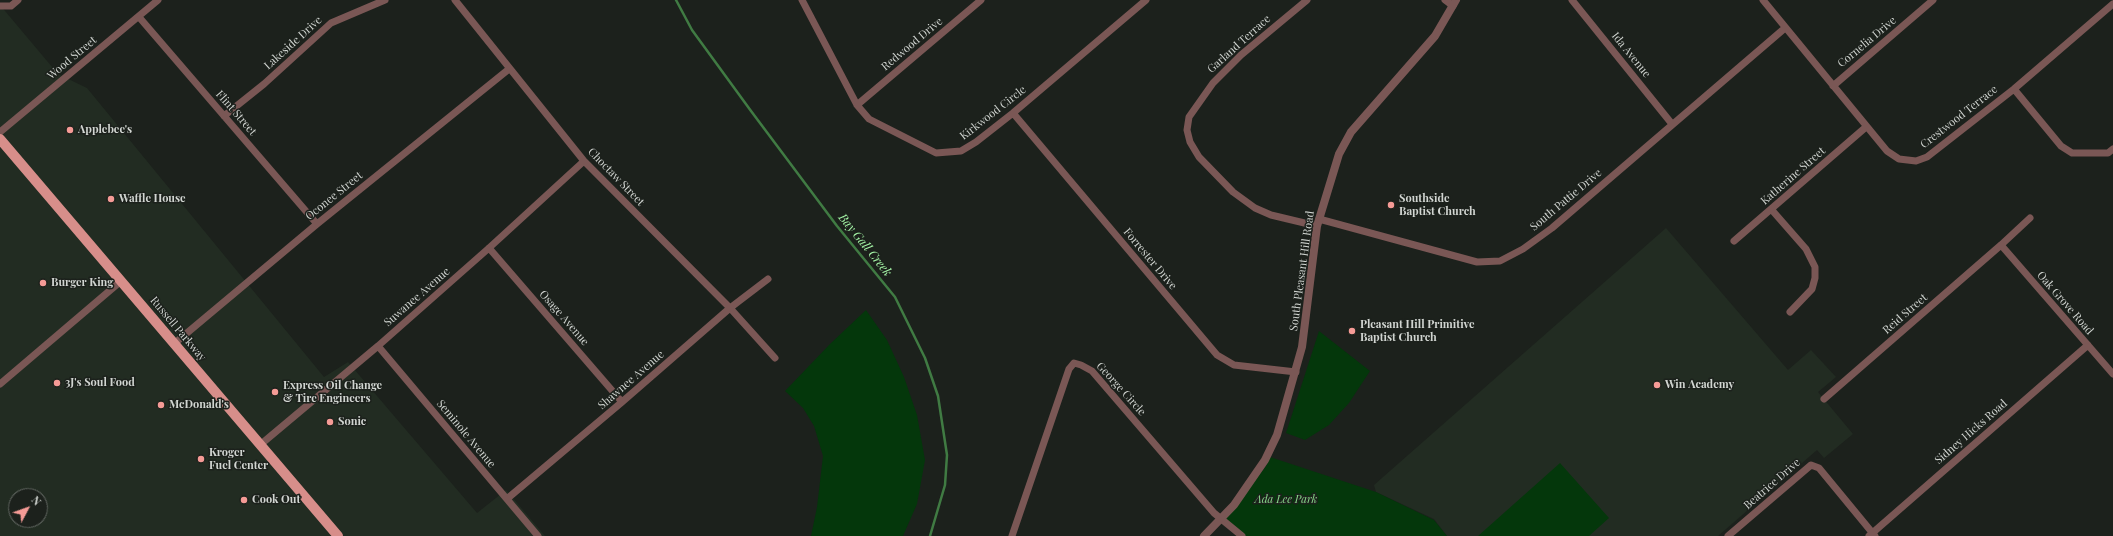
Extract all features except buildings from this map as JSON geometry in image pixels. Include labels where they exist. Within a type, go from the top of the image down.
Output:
[{"type":"main road","name":"Russell Parkway","points":[[0,139],[338,536]]},
{"type":"street","points":[[0,6],[11,6],[18,0]]},
{"type":"street","name":"Wood Street","points":[[0,132],[158,0]]},
{"type":"street","name":"Lakeside Drive","points":[[224,116],[264,84],[330,24],[385,0]]},
{"type":"street","name":"Choctaw Street","points":[[455,0],[584,161],[730,308],[775,358]]},
{"type":"street","name":"Kirkwood Circle","points":[[802,0],[857,105],[869,119],[936,153],[961,151],[1013,113],[1146,0]]},
{"type":"street","name":"Redwood Drive","points":[[857,105],[981,0]]},
{"type":"street","name":"Garland Terrace","points":[[1307,0],[1242,54],[1213,83],[1189,117],[1187,130],[1190,142],[1199,157],[1233,192],[1255,208],[1271,215],[1318,222]]},
{"type":"street","points":[[1445,0],[1454,3]]},
{"type":"street","name":"Ida Avenue","points":[[1572,0],[1672,124]]},
{"type":"street","name":"Crestwood Terrace","points":[[1764,0],[1866,127],[1893,155],[1899,159],[1916,160],[1927,158],[2014,89],[2113,4]]},
{"type":"street","name":"Cornelia Drive","points":[[1833,86],[1933,0]]},
{"type":"street","name":"South Pleasant Hill Road","points":[[1204,536],[1221,520],[1265,460],[1277,435],[1302,347],[1318,222],[1339,154],[1351,132],[1435,36],[1454,3]]},
{"type":"street","name":"Flint Street","points":[[139,17],[316,224]]},
{"type":"street","name":"South Pattie Drive","points":[[1318,222],[1478,262],[1500,261],[1523,249],[1552,228],[1785,28]]},
{"type":"street","name":"Oconee Street","points":[[175,343],[316,224],[509,69]]},
{"type":"street","points":[[2014,89],[2061,146],[2072,153],[2110,151],[2113,159]]},
{"type":"street","name":"Forrester Drive","points":[[1013,113],[1217,355],[1234,365],[1296,372]]},
{"type":"street","name":"Katherine Street","points":[[1734,241],[1866,127]]},
{"type":"street","name":"Suwanee Avenue","points":[[260,445],[378,346],[489,248],[584,161]]},
{"type":"street","points":[[1771,209],[1806,249],[1815,266],[1815,278],[1812,290],[1790,312]]},
{"type":"street","name":"Reid Street","points":[[1824,399],[2030,218]]},
{"type":"street","name":"Oak Grove Road","points":[[2001,245],[2113,374]]},
{"type":"street","name":"Osage Avenue","points":[[489,248],[622,402]]},
{"type":"street","name":"Shawnee Avenue","points":[[508,498],[730,308],[768,279]]},
{"type":"street","points":[[0,384],[121,281]]},
{"type":"street","name":"Sidney Hicks Road","points":[[1873,535],[2088,345]]},
{"type":"street","name":"Seminole Avenue","points":[[378,346],[508,498],[538,536]]},
{"type":"street","name":"George Circle","points":[[1012,536],[1069,369],[1074,363],[1081,365],[1092,372],[1221,520]]},
{"type":"street","name":"Beatrice Drive","points":[[1728,536],[1811,465],[1819,468],[1873,535]]},
{"type":"street","points":[[1221,520],[1242,536]]},
{"type":"shaded area","points":[[0,5],[58,74],[87,88],[324,377],[348,362],[477,513],[506,490],[545,536],[0,536]]},
{"type":"shaded area","name":"Win Academy","points":[[1666,228],[1788,370],[1811,350],[1836,377],[1818,392],[1853,434],[1824,458],[1817,450],[1718,536],[1447,536],[1434,519],[1376,492],[1374,485]]},
{"type":"green space","points":[[866,310],[887,340],[904,377],[917,415],[925,460],[917,504],[903,536],[811,536],[817,507],[823,456],[814,426],[803,408],[785,391],[830,344]]},
{"type":"green space","points":[[1319,331],[1370,371],[1349,403],[1329,425],[1305,440],[1286,433]]},
{"type":"green space","name":"Ada Lee Park","points":[[1270,457],[1376,492],[1434,520],[1447,536],[1244,536],[1225,520],[1266,466]]},
{"type":"green space","points":[[1560,463],[1609,518],[1589,536],[1478,536]]},
{"type":"waterway","name":"Bay Gall Creek","points":[[676,0],[692,30],[751,111],[837,226],[895,297],[925,358],[938,396],[947,455],[945,485],[930,536]]},
{"type":"place","name":"Applebee's","points":[[70,130]]},
{"type":"place","name":"Waffle House","points":[[111,199]]},
{"type":"place","name":"Southside Baptist Church","points":[[1391,205]]},
{"type":"place","name":"Burger King","points":[[43,283]]},
{"type":"place","name":"Pleasant Hill Primitive Baptist Church","points":[[1352,331]]},
{"type":"place","name":"3J's Soul Food","points":[[57,383]]},
{"type":"place","name":"Win Academy","points":[[1657,385]]},
{"type":"place","name":"Express Oil Change & Tire Engineers","points":[[275,392]]},
{"type":"place","name":"McDonald's","points":[[161,405]]},
{"type":"place","name":"Sonic","points":[[330,422]]},
{"type":"place","name":"Kroger Fuel Center","points":[[201,459]]},
{"type":"place","name":"Cook Out","points":[[244,500]]}]
